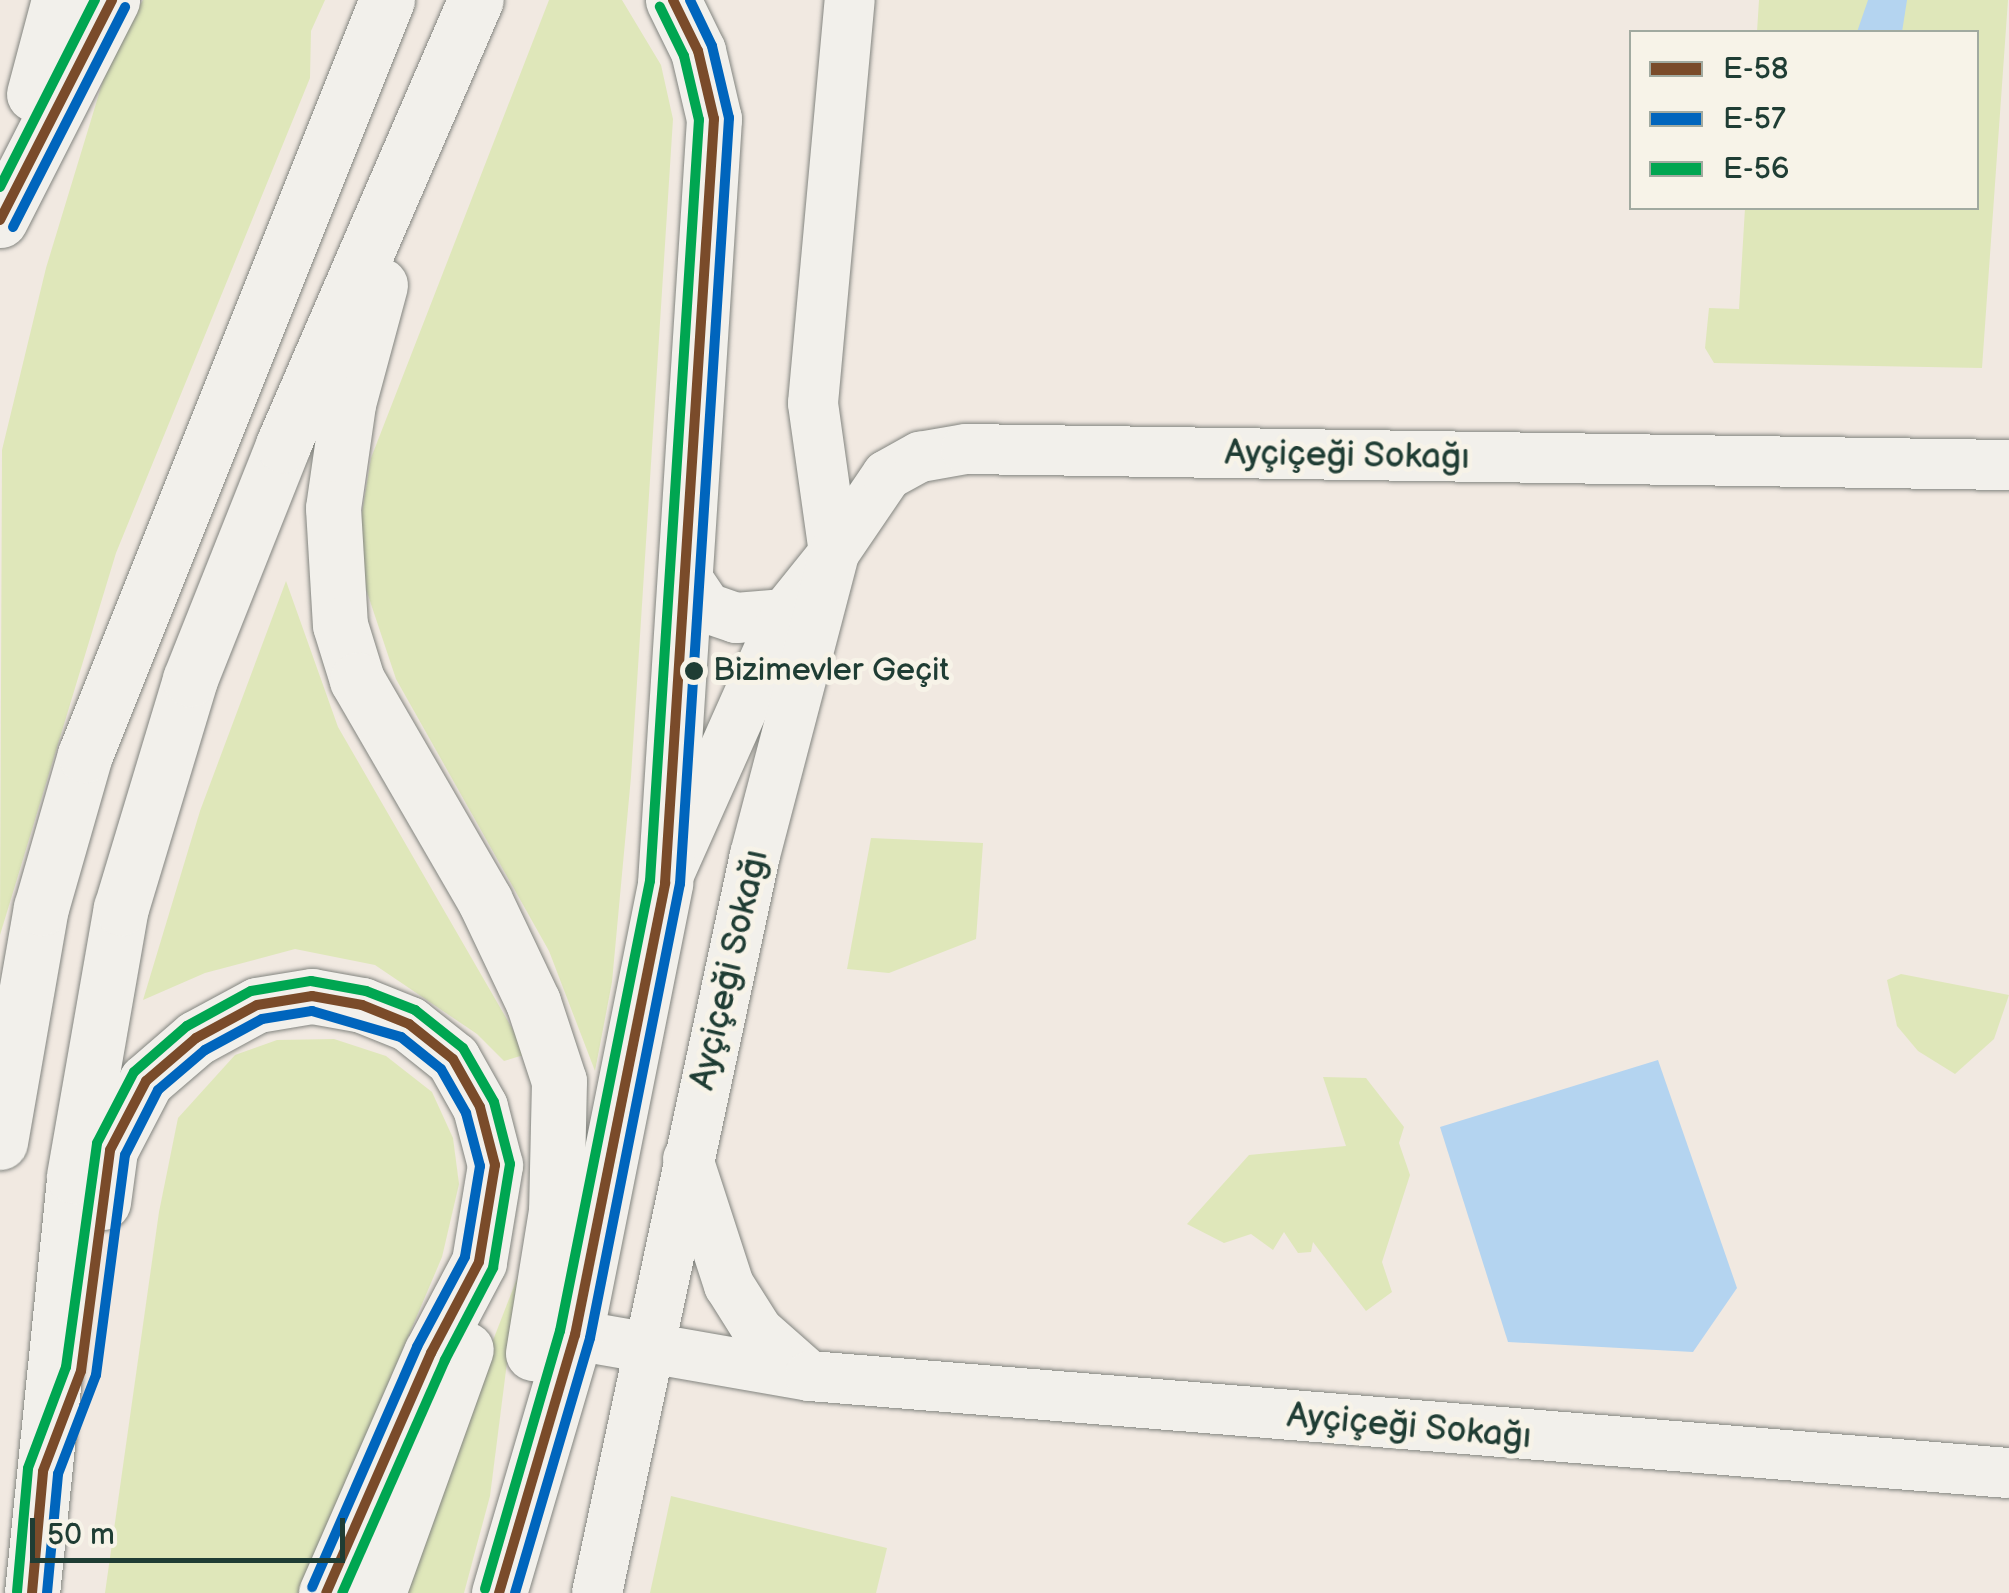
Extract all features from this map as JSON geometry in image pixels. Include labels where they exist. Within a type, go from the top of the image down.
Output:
[{"type":"main road","points":[[0,218],[59,0]]},
{"type":"main road","points":[[0,218],[112,0]]},
{"type":"main road","points":[[0,1142],[41,908],[85,755],[387,0]]},
{"type":"main road","points":[[32,1593],[74,1176],[121,908],[190,679],[312,375],[398,192],[476,0]]},
{"type":"main road","points":[[498,1593],[575,1335],[665,883],[688,580],[714,118],[698,51],[673,0]]},
{"type":"main road","points":[[398,192],[371,329],[348,404],[332,508],[340,626],[357,680],[486,901],[533,1002],[559,1082],[556,1211],[543,1307],[514,1432],[498,1593]]},
{"type":"main road","points":[[43,1471],[81,1371],[110,1150],[146,1080],[196,1038],[257,1006],[312,996],[362,1005],[409,1024],[453,1059],[480,1108],[496,1165],[467,1346],[378,1593]]},
{"type":"main road","points":[[326,1593],[479,1262]]},
{"type":"street","points":[[349,91],[348,34],[362,0]]},
{"type":"street","points":[[665,883],[785,614],[834,553],[813,403],[850,0]]},
{"type":"street","name":"Ayçiçeği Sokağı","points":[[597,1593],[646,1348],[755,855],[834,553],[887,474],[920,457],[966,449],[2009,464]]},
{"type":"street","points":[[688,580],[706,608],[736,618],[785,614]]},
{"type":"street","points":[[688,1158],[729,1285],[758,1331],[810,1376]]},
{"type":"street","name":"Ayçiçeği Sokağı","points":[[575,1335],[810,1376],[2009,1473]]},
{"type":"green space","points":[[143,0],[325,0],[311,31],[310,78],[116,553],[0,935],[2,450],[46,268],[112,51]]},
{"type":"green space","points":[[549,0],[622,0],[661,65],[673,119],[631,777],[612,982],[595,1071],[549,951],[396,679],[365,586],[361,519],[371,458]]},
{"type":"green space","points":[[1759,0],[2008,0],[1982,368],[1714,363],[1705,348],[1709,308],[1739,309],[1745,210],[1979,210],[1979,30],[1757,30]]},
{"type":"green space","points":[[286,581],[338,727],[527,1054],[504,1061],[477,1034],[375,965],[295,949],[205,973],[143,1000],[200,811]]},
{"type":"green space","points":[[871,838],[983,843],[976,939],[889,973],[847,969]]},
{"type":"green space","points":[[1901,974],[2009,995],[1994,1039],[1955,1074],[1918,1051],[1897,1026],[1887,980]]},
{"type":"green space","points":[[334,1039],[386,1056],[432,1092],[453,1138],[459,1184],[442,1257],[299,1593],[105,1593],[159,1212],[178,1118],[235,1055],[277,1040]]},
{"type":"green space","points":[[1323,1077],[1366,1078],[1404,1127],[1399,1143],[1410,1175],[1382,1262],[1392,1292],[1366,1311],[1313,1242],[1311,1252],[1298,1253],[1284,1232],[1273,1250],[1251,1234],[1224,1243],[1187,1224],[1249,1155],[1346,1146]]},
{"type":"green space","points":[[518,1276],[490,1496],[464,1593],[395,1593]]},
{"type":"green space","points":[[671,1496],[887,1548],[876,1593],[650,1593]]},
{"type":"water","points":[[1868,0],[1907,0],[1902,30],[1858,30]]},
{"type":"water","points":[[1658,1060],[1737,1288],[1693,1352],[1508,1342],[1440,1127]]},
{"type":"transit line","name":"E-56","points":[[0,187],[95,0]]},
{"type":"transit line","name":"E-58","points":[[0,220],[112,0]]},
{"type":"transit line","name":"E-58","points":[[499,1593],[575,1335],[665,883],[714,119],[698,51],[673,0]]},
{"type":"transit line","name":"E-57","points":[[515,1593],[590,1338],[680,884],[729,118],[712,46],[690,0]]},
{"type":"transit line","name":"E-57","points":[[13,227],[125,7]]},
{"type":"transit line","name":"E-56","points":[[485,1589],[560,1331],[650,881],[699,120],[684,56],[660,7]]},
{"type":"transit line","name":"E-56","points":[[17,1592],[28,1468],[66,1367],[97,1143],[134,1072],[187,1026],[251,991],[311,981],[366,991],[415,1010],[463,1048],[494,1102],[510,1164],[493,1268],[445,1360],[342,1593]]},
{"type":"transit line","name":"E-58","points":[[32,1593],[43,1471],[81,1371],[110,1150],[146,1081],[196,1038],[257,1005],[312,996],[362,1005],[409,1024],[453,1059],[480,1107],[495,1165],[479,1262],[431,1353],[326,1593]]},
{"type":"transit line","name":"E-57","points":[[47,1593],[58,1474],[96,1375],[125,1155],[158,1090],[205,1050],[262,1019],[312,1011],[401,1037],[441,1069],[466,1113],[480,1166],[465,1257],[417,1347],[312,1587]]},
{"type":"place","name":"Bizimevler Geçit","points":[[694,671]]}]
